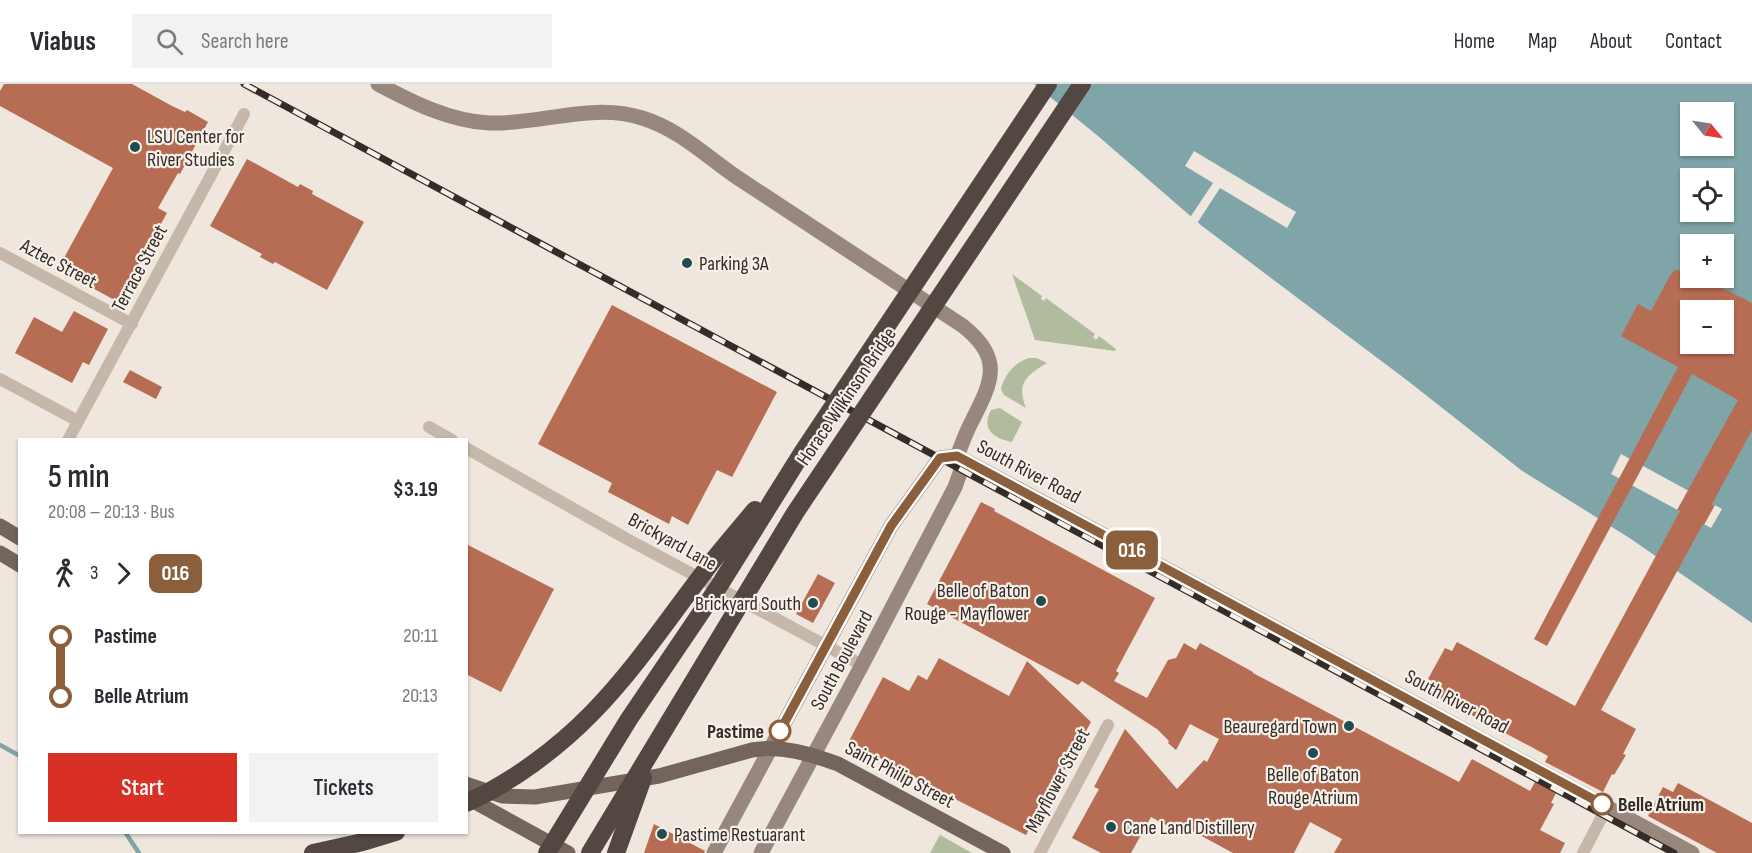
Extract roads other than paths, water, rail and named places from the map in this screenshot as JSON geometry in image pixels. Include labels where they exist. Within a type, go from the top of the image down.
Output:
[{"type":"highway","name":"Horace Wilkinson Bridge","points":[[802,453],[1048,84]]},
{"type":"highway","name":"Horace Wilkinson Bridge","points":[[657,740],[795,513],[1082,84]]},
{"type":"highway","points":[[468,802],[528,767],[592,714],[630,669],[711,563],[802,453]]},
{"type":"highway","points":[[547,853],[629,718],[719,586],[802,453]]},
{"type":"highway","points":[[590,853],[657,740]]},
{"type":"highway","points":[[616,853],[657,740]]},
{"type":"highway","points":[[314,853],[389,834]]},
{"type":"main road","name":"South River Road","points":[[378,84],[431,110],[469,121],[490,123],[618,112],[655,122],[679,135],[735,176],[963,326],[979,340],[988,356],[990,381],[957,456],[1692,853]]},
{"type":"main road","name":"South Boulevard","points":[[714,853],[891,526],[940,458],[957,456],[961,470],[955,487],[761,853]]},
{"type":"main road","points":[[0,526],[18,533]]},
{"type":"main road","points":[[1,557],[18,564]]},
{"type":"main road","name":"Saint Philip Street","points":[[468,785],[502,796],[536,797],[659,776],[747,750],[787,749],[838,764],[1003,853]]},
{"type":"main road","points":[[468,798],[568,853]]},
{"type":"street","name":"Terrace Street","points":[[69,438],[244,114]]},
{"type":"street","name":"Aztec Street","points":[[0,253],[132,324]]},
{"type":"street","points":[[0,379],[78,421]]},
{"type":"street","points":[[429,427],[448,438]]},
{"type":"street","name":"Brickyard Lane","points":[[468,449],[627,539],[862,665]]},
{"type":"street","name":"Mayflower Street","points":[[1040,853],[1108,725]]},
{"type":"street","points":[[1583,853],[1607,807]]},
{"type":"water","points":[[1034,84],[1752,84],[1752,623],[1631,539],[1521,470],[1408,381],[1202,226]]},
{"type":"waterway","points":[[0,745],[18,755]]},
{"type":"waterway","points":[[126,834],[139,853]]},
{"type":"railway","points":[[244,84],[1674,853]]},
{"type":"place","name":"LSU Center for River Studies","points":[[135,147]]},
{"type":"place","name":"Parking 3A","points":[[687,263]]},
{"type":"place","name":"Belle of Baton Rouge - Mayflower","points":[[1041,601]]},
{"type":"place","name":"Brickyard South","points":[[813,603]]},
{"type":"place","name":"Beauregard Town","points":[[1349,726]]},
{"type":"place","name":"Pastime","points":[[780,731]]},
{"type":"place","name":"Belle of Baton Rouge Atrium","points":[[1313,753]]},
{"type":"place","name":"Belle Atrium","points":[[1602,804]]},
{"type":"place","name":"Cane Land Distillery","points":[[1111,827]]},
{"type":"place","name":"Pastime Restuarant","points":[[662,834]]}]
